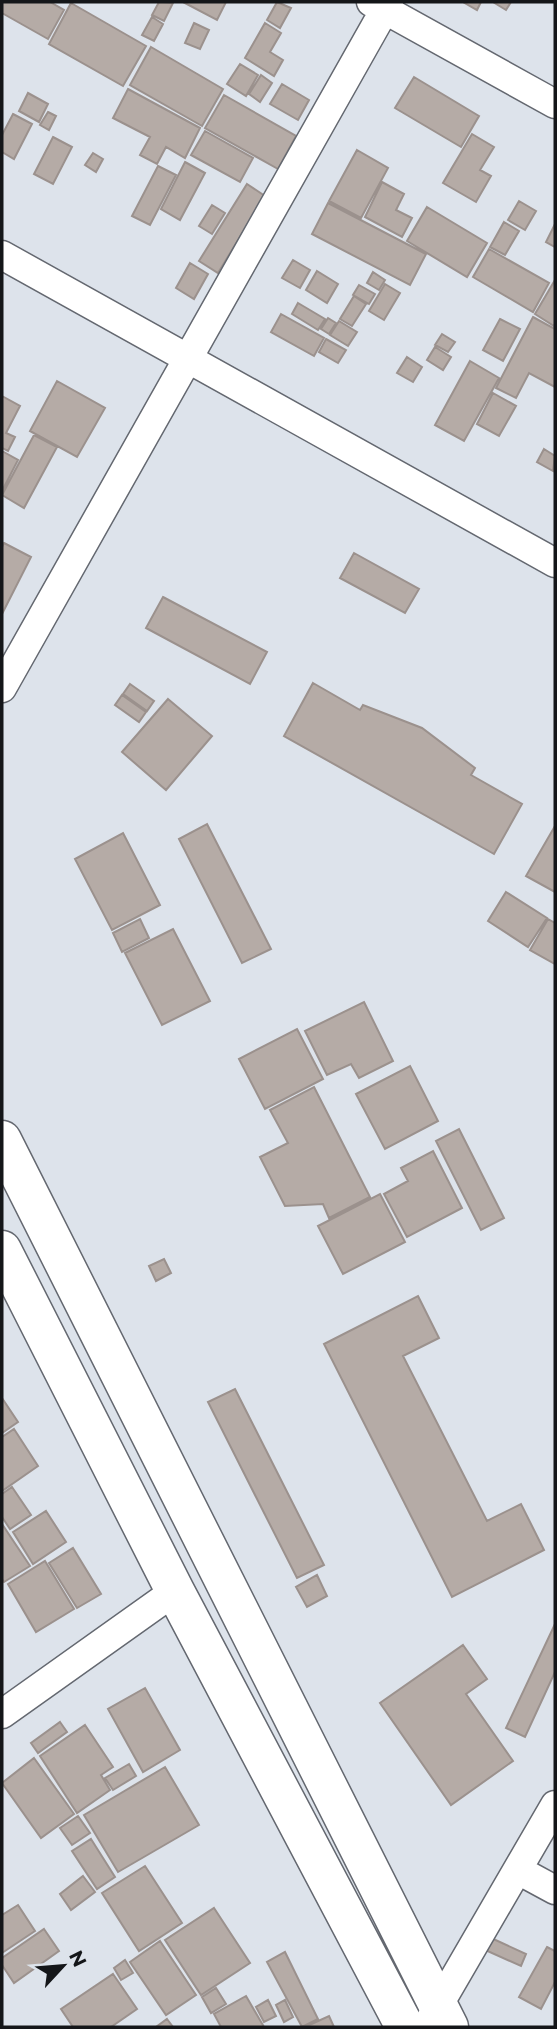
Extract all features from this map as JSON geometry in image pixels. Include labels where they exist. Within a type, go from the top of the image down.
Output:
[{"type":"main road","points":[[2,1140],[438,2021]]},
{"type":"main road","points":[[4,1260],[405,2027]]},
{"type":"street","points":[[2,688],[382,4],[555,104]]},
{"type":"street","points":[[2,255],[555,563]]},
{"type":"street","points":[[2,1714],[175,1591]]},
{"type":"street","points":[[438,2021],[555,1805]]},
{"type":"street","points":[[518,1870],[555,1890]]},
{"type":"building","points":[[2,2],[50,2],[64,10],[48,39],[2,13]]},
{"type":"building","points":[[159,2],[173,3],[164,21],[152,15]]},
{"type":"building","points":[[183,2],[226,2],[217,20]]},
{"type":"building","points":[[277,2],[291,8],[280,28],[267,20]]},
{"type":"building","points":[[463,2],[481,2],[477,10]]},
{"type":"building","points":[[493,2],[511,2],[506,10]]},
{"type":"building","points":[[71,3],[146,46],[123,86],[49,44]]},
{"type":"building","points":[[152,17],[163,24],[154,41],[142,35]]},
{"type":"building","points":[[194,23],[209,30],[200,49],[185,43]]},
{"type":"building","points":[[265,23],[281,33],[270,52],[283,60],[274,76],[245,58]]},
{"type":"building","points":[[151,47],[223,89],[202,126],[130,85]]},
{"type":"building","points":[[240,64],[258,75],[246,96],[227,84]]},
{"type":"building","points":[[261,75],[272,83],[260,102],[249,94]]},
{"type":"building","points":[[414,77],[479,116],[461,147],[395,108]]},
{"type":"building","points":[[282,84],[309,100],[298,120],[270,104]]},
{"type":"building","points":[[128,89],[200,128],[185,158],[166,147],[157,164],[140,155],[150,137],[113,118]]},
{"type":"building","points":[[28,93],[48,104],[39,122],[19,111]]},
{"type":"building","points":[[224,95],[296,136],[278,169],[205,128]]},
{"type":"building","points":[[48,112],[56,116],[49,130],[40,125]]},
{"type":"building","points":[[13,114],[32,124],[14,159],[2,152],[2,135]]},
{"type":"building","points":[[205,131],[253,158],[240,182],[191,155]]},
{"type":"building","points":[[472,134],[494,147],[480,170],[491,176],[476,202],[443,183]]},
{"type":"building","points":[[53,137],[72,147],[53,184],[34,174]]},
{"type":"building","points":[[357,150],[388,168],[361,218],[329,201]]},
{"type":"building","points":[[93,153],[103,159],[96,172],[85,165]]},
{"type":"building","points":[[185,162],[205,173],[180,220],[161,209]]},
{"type":"building","points":[[158,166],[176,175],[150,225],[132,216]]},
{"type":"building","points":[[382,182],[404,194],[396,210],[412,218],[402,237],[365,217]]},
{"type":"building","points":[[247,184],[265,196],[218,273],[199,261]]},
{"type":"building","points":[[519,201],[536,211],[525,230],[508,220]]},
{"type":"building","points":[[328,203],[426,254],[410,285],[312,234]]},
{"type":"building","points":[[212,205],[225,213],[212,234],[199,226]]},
{"type":"building","points":[[427,207],[487,243],[467,277],[407,241]]},
{"type":"building","points":[[504,222],[519,231],[505,255],[490,247]]},
{"type":"building","points":[[555,224],[555,247],[546,242]]},
{"type":"building","points":[[489,249],[549,283],[533,312],[473,277]]},
{"type":"building","points":[[293,260],[310,270],[300,288],[282,278]]},
{"type":"building","points":[[190,263],[208,274],[194,299],[176,288]]},
{"type":"building","points":[[317,271],[338,284],[327,303],[306,290]]},
{"type":"building","points":[[373,272],[385,280],[379,290],[367,283]]},
{"type":"building","points":[[555,280],[555,324],[554,326],[535,314]]},
{"type":"building","points":[[385,284],[400,293],[384,320],[369,311]]},
{"type":"building","points":[[359,285],[375,294],[369,304],[353,295]]},
{"type":"building","points":[[354,296],[366,304],[352,326],[340,319]]},
{"type":"building","points":[[298,303],[325,319],[318,330],[292,314]]},
{"type":"building","points":[[281,314],[324,338],[314,356],[271,332]]},
{"type":"building","points":[[533,317],[555,329],[555,387],[529,373],[516,398],[496,388]]},
{"type":"building","points":[[328,318],[336,323],[329,334],[321,329]]},
{"type":"building","points":[[500,319],[520,329],[503,361],[483,350]]},
{"type":"building","points":[[339,321],[357,332],[348,346],[330,335]]},
{"type":"building","points":[[442,334],[455,342],[448,352],[435,345]]},
{"type":"building","points":[[326,339],[346,350],[338,363],[319,352]]},
{"type":"building","points":[[435,347],[451,357],[443,370],[427,360]]},
{"type":"building","points":[[407,357],[422,367],[413,382],[397,373]]},
{"type":"building","points":[[470,361],[499,378],[464,441],[435,425]]},
{"type":"building","points":[[57,381],[105,408],[77,457],[30,431]]},
{"type":"building","points":[[493,393],[516,406],[499,436],[477,424]]},
{"type":"building","points":[[2,396],[20,406],[6,433],[15,437],[8,451],[2,448]]},
{"type":"building","points":[[34,435],[57,447],[24,508],[2,495]]},
{"type":"building","points":[[544,449],[555,456],[553,471],[537,462]]},
{"type":"building","points":[[2,451],[18,460],[2,491]]},
{"type":"building","points":[[4,543],[31,557],[2,614],[2,547]]},
{"type":"building","points":[[354,553],[419,589],[405,613],[340,578]]},
{"type":"building","points":[[163,597],[267,652],[250,684],[146,628]]},
{"type":"building","points":[[313,683],[360,710],[363,705],[422,728],[475,768],[471,775],[522,804],[494,854],[284,736]]},
{"type":"building","points":[[130,684],[154,701],[147,711],[123,694]]},
{"type":"building","points":[[122,695],[146,712],[139,722],[115,705]]},
{"type":"building","points":[[168,699],[212,736],[166,790],[122,752]]},
{"type":"building","points":[[207,824],[271,949],[242,963],[179,839]]},
{"type":"building","points":[[555,826],[555,892],[526,876]]},
{"type":"building","points":[[123,833],[160,905],[112,930],[75,859]]},
{"type":"building","points":[[506,892],[547,918],[528,947],[488,921]]},
{"type":"building","points":[[140,919],[149,938],[122,952],[113,933]]},
{"type":"building","points":[[548,919],[555,923],[555,964],[530,950]]},
{"type":"building","points":[[173,929],[210,1001],[162,1025],[125,953]]},
{"type":"building","points":[[364,1002],[393,1061],[359,1078],[351,1064],[327,1075],[305,1031]]},
{"type":"building","points":[[297,1029],[323,1079],[265,1109],[239,1059]]},
{"type":"building","points":[[410,1066],[438,1121],[385,1149],[356,1094]]},
{"type":"building","points":[[314,1087],[370,1197],[329,1218],[323,1204],[285,1206],[260,1157],[288,1143],[270,1110]]},
{"type":"building","points":[[459,1129],[504,1218],[481,1230],[436,1141]]},
{"type":"building","points":[[433,1151],[462,1208],[407,1237],[384,1194],[408,1181],[401,1168]]},
{"type":"building","points":[[380,1194],[405,1242],[343,1274],[318,1226]]},
{"type":"building","points":[[164,1259],[171,1273],[156,1281],[149,1266]]},
{"type":"building","points":[[418,1296],[439,1338],[403,1356],[487,1521],[521,1504],[544,1550],[452,1597],[324,1344]]},
{"type":"building","points":[[235,1389],[324,1565],[297,1578],[208,1402]]},
{"type":"building","points":[[2,1398],[18,1422],[2,1433]]},
{"type":"building","points":[[14,1429],[38,1466],[2,1491],[2,1437]]},
{"type":"building","points":[[12,1487],[31,1515],[10,1529],[2,1517],[2,1494]]},
{"type":"building","points":[[46,1511],[66,1542],[33,1564],[13,1532]]},
{"type":"building","points":[[2,1524],[30,1566],[4,1582],[2,1579]]},
{"type":"building","points":[[73,1548],[101,1594],[77,1608],[49,1563]]},
{"type":"building","points":[[45,1561],[74,1609],[36,1632],[8,1584]]},
{"type":"building","points":[[317,1575],[327,1596],[307,1607],[296,1587]]},
{"type":"building","points":[[555,1624],[555,1672],[525,1737],[506,1728]]},
{"type":"building","points":[[463,1645],[487,1679],[466,1694],[513,1761],[451,1805],[380,1703]]},
{"type":"building","points":[[145,1688],[180,1750],[143,1772],[108,1709]]},
{"type":"building","points":[[60,1722],[67,1732],[38,1753],[31,1743]]},
{"type":"building","points":[[85,1725],[113,1767],[101,1775],[110,1790],[77,1813],[40,1756]]},
{"type":"building","points":[[34,1758],[74,1814],[41,1838],[2,1783]]},
{"type":"building","points":[[129,1764],[136,1776],[113,1790],[105,1778]]},
{"type":"building","points":[[165,1767],[199,1825],[118,1872],[84,1815]]},
{"type":"building","points":[[78,1816],[90,1833],[72,1845],[60,1828]]},
{"type":"building","points":[[91,1839],[115,1877],[97,1889],[72,1851]]},
{"type":"building","points":[[145,1866],[182,1923],[139,1951],[102,1893]]},
{"type":"building","points":[[83,1876],[95,1892],[71,1910],[60,1894]]},
{"type":"building","points":[[18,1905],[35,1931],[2,1953],[2,1915]]},
{"type":"building","points":[[214,1908],[250,1963],[201,1995],[165,1940]]},
{"type":"building","points":[[44,1929],[59,1951],[14,1983],[2,1965],[2,1958]]},
{"type":"building","points":[[489,1937],[526,1954],[521,1966],[483,1949]]},
{"type":"building","points":[[160,1941],[196,1995],[166,2015],[130,1962]]},
{"type":"building","points":[[547,1947],[555,1951],[555,1982],[541,2009],[519,1997]]},
{"type":"building","points":[[285,1952],[318,2019],[302,2027],[267,1962]]},
{"type":"building","points":[[125,1960],[133,1973],[121,1980],[114,1968]]},
{"type":"building","points":[[113,1974],[137,2009],[111,2027],[73,2027],[61,2009]]},
{"type":"building","points":[[216,1988],[226,2004],[211,2013],[202,1997]]},
{"type":"building","points":[[246,1996],[264,2027],[221,2027],[214,2014]]},
{"type":"building","points":[[268,2000],[276,2016],[264,2022],[256,2007]]},
{"type":"building","points":[[285,2000],[293,2017],[284,2022],[276,2005]]},
{"type":"building","points":[[329,2016],[334,2027],[305,2027]]},
{"type":"building","points":[[167,2019],[173,2027],[156,2027]]}]
